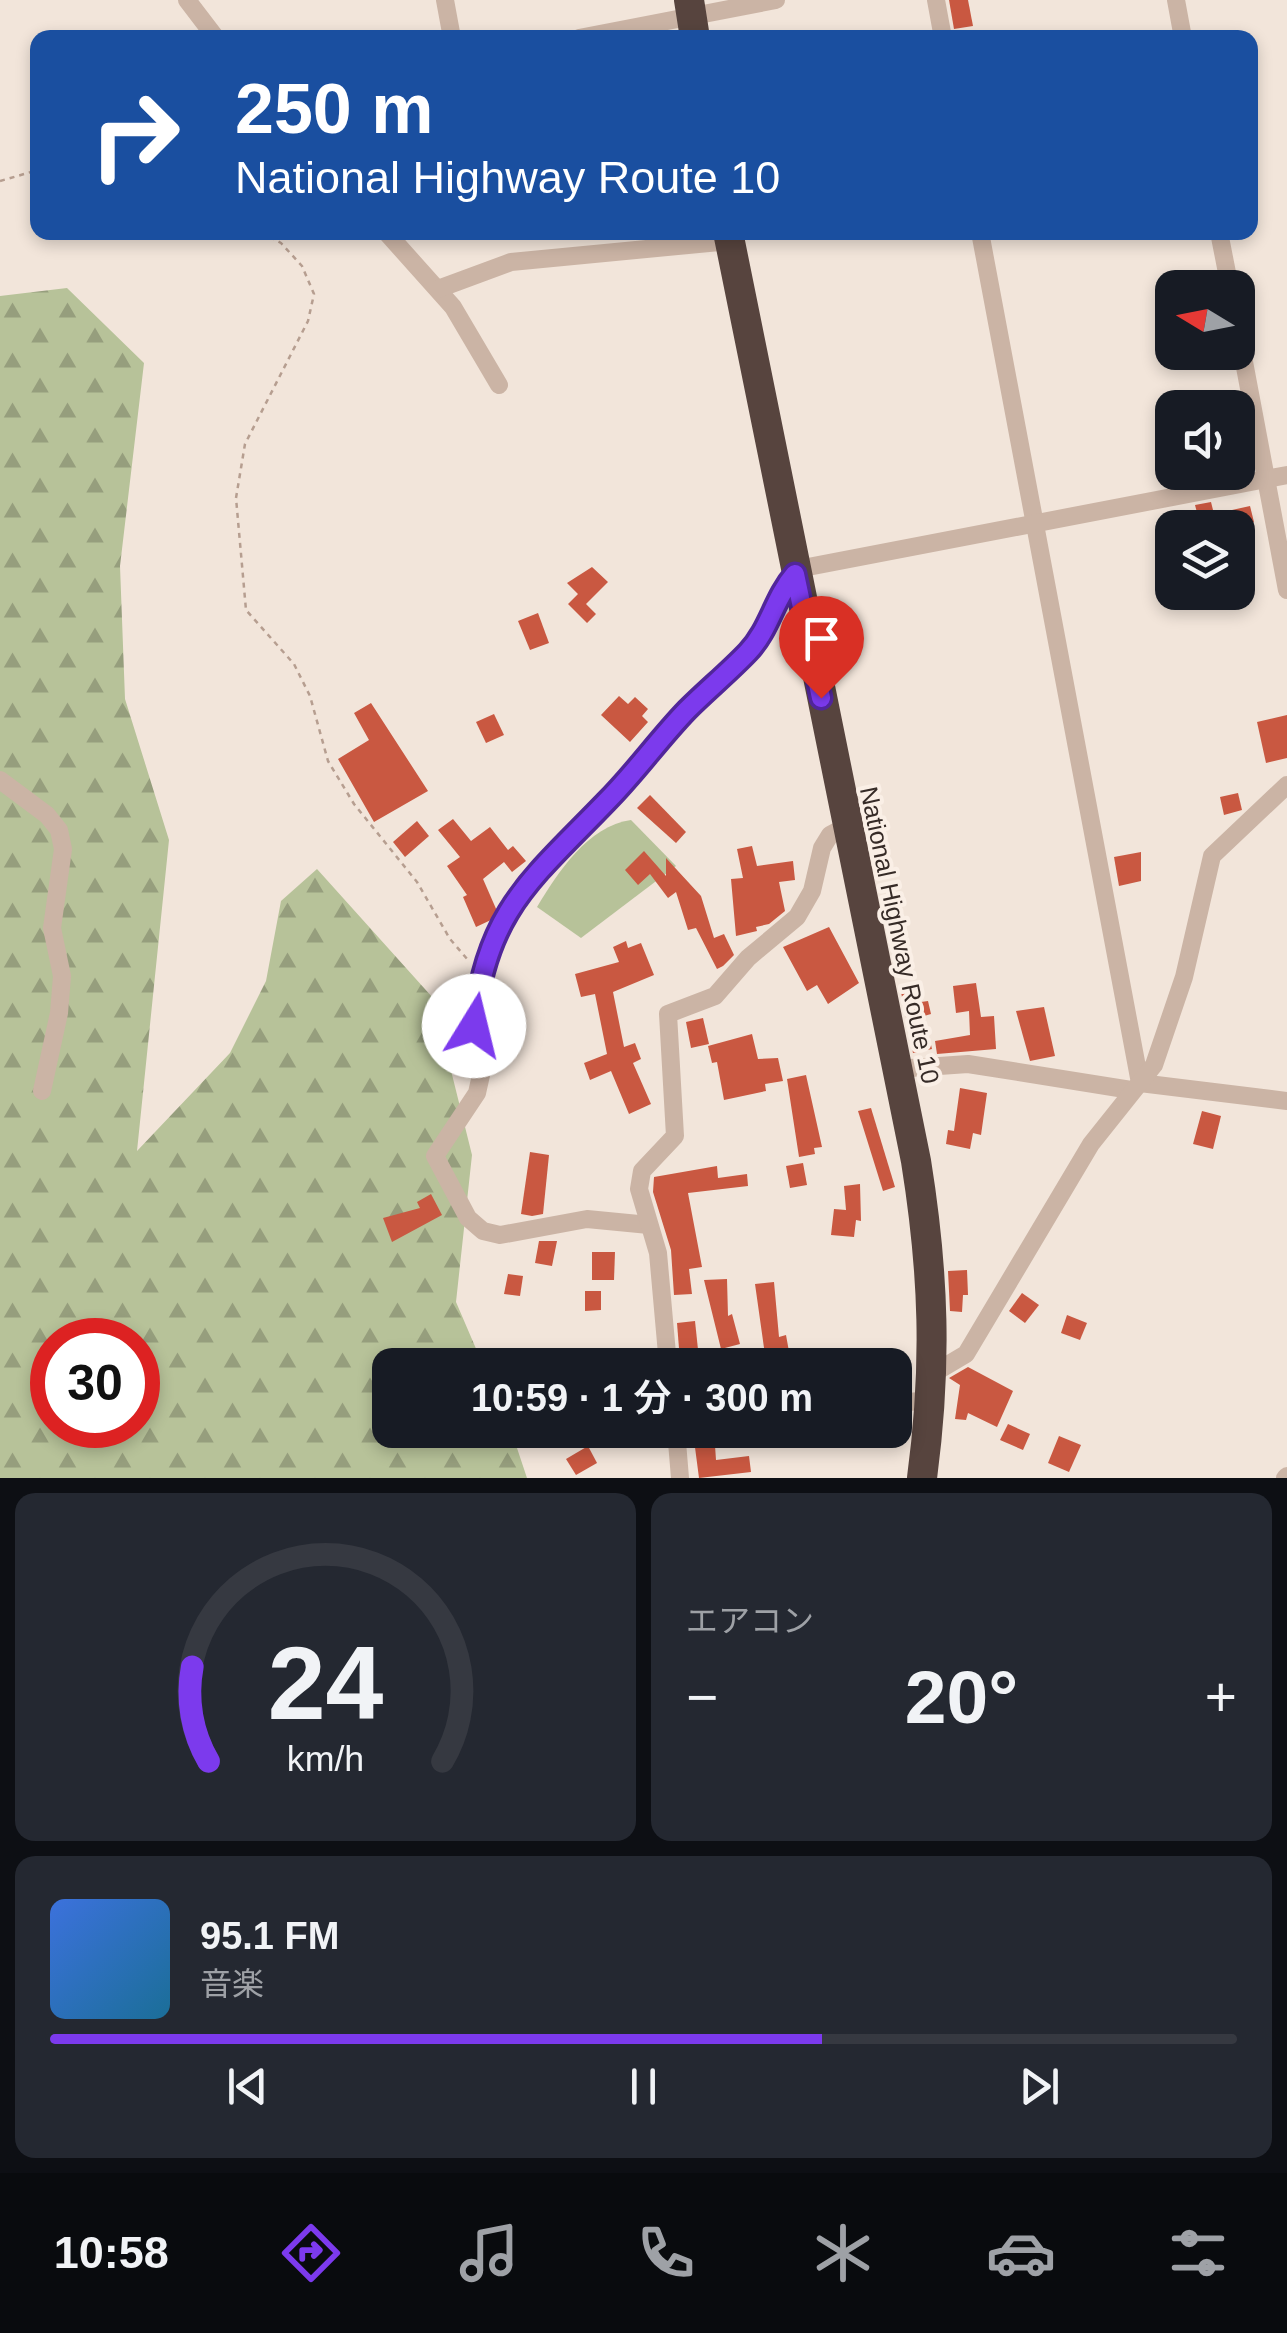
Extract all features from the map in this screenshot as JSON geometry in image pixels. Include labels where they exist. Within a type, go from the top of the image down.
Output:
[{"type":"highway","name":"National Highway Route 10","points":[[730,240],[932,1258],[933,1387],[922,1478]]},
{"type":"street","points":[[187,0],[210,30]]},
{"type":"street","points":[[445,0],[451,30]]},
{"type":"street","points":[[624,30],[776,0]]},
{"type":"street","points":[[936,0],[942,30]]},
{"type":"street","points":[[1176,0],[1182,30]]},
{"type":"street","points":[[393,240],[438,289],[474,337],[499,385]]},
{"type":"street","points":[[438,289],[511,262],[703,240]]},
{"type":"street","points":[[982,240],[1136,1087]]},
{"type":"street","points":[[1221,240],[1227,270]]},
{"type":"street","points":[[1245,370],[1287,590]]},
{"type":"street","points":[[649,1225],[586,1219],[500,1234],[483,1231],[468,1218],[435,1156],[477,1093],[481,1075],[474,1026],[483,970],[524,885],[606,803],[688,708],[750,650],[764,630],[782,588],[808,567],[1287,475]]},
{"type":"street","points":[[0,780],[47,814],[59,830],[63,850],[52,928],[62,976],[59,1014],[42,1091]]},
{"type":"street","points":[[912,1396],[933,1387],[966,1354],[1062,1187],[1154,1065],[1174,1013],[1212,856],[1287,785]]},
{"type":"street","points":[[666,1348],[658,1253],[639,1188],[642,1171],[675,1136],[668,1014],[715,996],[748,958],[798,917],[812,892],[822,848],[830,835],[847,826]]},
{"type":"street","points":[[896,1069],[968,1064],[1136,1087],[1287,1101]]},
{"type":"street","points":[[678,1448],[680,1478]]},
{"type":"path","points":[[0,181],[30,172]]},
{"type":"path","points":[[276,240],[302,266],[314,294],[308,321],[246,444],[236,498],[246,610],[294,664],[310,696],[328,762],[354,804],[417,882],[462,956],[483,970]]},
{"type":"green space","points":[[67,288],[144,363],[120,566],[125,699],[169,840],[137,1151],[230,1053],[266,981],[281,901],[317,869],[433,998],[472,1155],[456,1302],[476,1348],[372,1348],[372,1448],[517,1448],[527,1478],[0,1478],[0,296]]},
{"type":"green space","points":[[631,820],[676,866],[581,938],[537,907],[588,841],[615,824]]},
{"type":"building","points":[[949,0],[968,0],[973,26],[954,29]]},
{"type":"building","points":[[1211,502],[1213,510],[1196,510],[1195,505]]},
{"type":"building","points":[[592,567],[608,582],[586,604],[596,614],[587,623],[568,604],[578,594],[567,583]]},
{"type":"building","points":[[538,613],[549,643],[530,650],[518,621]]},
{"type":"building","points":[[619,696],[628,704],[635,697],[648,709],[642,716],[648,722],[630,742],[601,715]]},
{"type":"building","points":[[371,703],[428,791],[374,822],[338,759],[369,740],[354,713]]},
{"type":"building","points":[[494,714],[504,735],[486,743],[476,722]]},
{"type":"building","points":[[1287,715],[1287,758],[1266,763],[1257,722]]},
{"type":"building","points":[[1238,793],[1242,810],[1224,815],[1220,797]]},
{"type":"building","points":[[650,795],[686,832],[676,843],[637,808]]},
{"type":"building","points":[[453,819],[471,841],[490,827],[508,850],[513,846],[526,861],[512,872],[504,862],[483,879],[497,911],[493,919],[476,927],[463,897],[467,895],[447,866],[460,857],[438,830]]},
{"type":"building","points":[[417,821],[429,836],[405,857],[393,842]]},
{"type":"building","points":[[752,846],[757,866],[793,861],[795,880],[779,882],[785,911],[769,924],[756,927],[757,931],[736,936],[731,879],[743,878],[737,849]]},
{"type":"building","points":[[644,851],[666,876],[666,858],[701,896],[714,938],[724,934],[734,955],[723,966],[717,969],[696,928],[688,930],[676,892],[668,898],[650,874],[638,885],[625,870]]},
{"type":"building","points":[[1141,852],[1141,881],[1119,886],[1114,857]]},
{"type":"building","points":[[829,927],[859,983],[828,1004],[817,985],[807,991],[783,947]]},
{"type":"building","points":[[907,935],[913,964],[896,968],[890,939]]},
{"type":"building","points":[[626,941],[628,948],[641,943],[654,975],[613,992],[624,1047],[635,1043],[641,1059],[633,1063],[651,1104],[629,1114],[611,1071],[590,1080],[584,1063],[607,1054],[595,994],[581,997],[575,974],[619,962],[613,947]]},
{"type":"building","points":[[976,983],[981,1017],[994,1016],[996,1049],[937,1054],[935,1041],[970,1035],[969,1011],[956,1013],[953,986]]},
{"type":"building","points":[[918,988],[921,1002],[928,1001],[931,1014],[924,1016],[932,1049],[913,1053],[901,992]]},
{"type":"building","points":[[1044,1007],[1055,1056],[1030,1061],[1016,1011]]},
{"type":"building","points":[[703,1018],[709,1044],[691,1048],[686,1022]]},
{"type":"building","points":[[752,1034],[758,1059],[778,1058],[783,1081],[765,1084],[766,1091],[724,1100],[717,1062],[712,1063],[708,1046]]},
{"type":"building","points":[[806,1075],[822,1147],[814,1148],[815,1154],[799,1157],[787,1079]]},
{"type":"building","points":[[960,1088],[987,1093],[981,1135],[973,1133],[970,1149],[946,1144],[948,1130],[954,1131]]},
{"type":"building","points":[[871,1108],[895,1187],[883,1191],[858,1111]]},
{"type":"building","points":[[1202,1111],[1221,1116],[1213,1149],[1193,1144]]},
{"type":"building","points":[[530,1152],[549,1155],[543,1214],[532,1216],[521,1214]]},
{"type":"building","points":[[803,1163],[807,1185],[790,1188],[786,1166]]},
{"type":"building","points":[[717,1166],[718,1178],[747,1174],[748,1186],[688,1193],[702,1267],[689,1269],[692,1294],[674,1295],[671,1250],[653,1192],[654,1177]]},
{"type":"building","points":[[860,1184],[861,1221],[856,1220],[854,1237],[831,1235],[834,1209],[846,1210],[844,1186]]},
{"type":"building","points":[[431,1194],[442,1215],[392,1242],[383,1218],[420,1208],[417,1202]]},
{"type":"building","points":[[539,1241],[557,1241],[552,1266],[535,1263]]},
{"type":"building","points":[[592,1252],[615,1252],[614,1280],[592,1280]]},
{"type":"building","points":[[967,1270],[968,1295],[963,1295],[962,1312],[950,1311],[948,1271]]},
{"type":"building","points":[[508,1274],[523,1276],[520,1296],[504,1294]]},
{"type":"building","points":[[727,1279],[728,1316],[732,1314],[740,1344],[721,1348],[704,1280]]},
{"type":"building","points":[[774,1282],[779,1337],[786,1335],[788,1348],[764,1348],[755,1284]]},
{"type":"building","points":[[585,1291],[601,1291],[601,1310],[585,1311]]},
{"type":"building","points":[[1022,1293],[1039,1305],[1025,1323],[1009,1311]]},
{"type":"building","points":[[1067,1315],[1087,1323],[1080,1340],[1061,1333]]},
{"type":"building","points":[[695,1321],[698,1348],[679,1348],[677,1323]]},
{"type":"building","points":[[968,1367],[1013,1391],[997,1427],[968,1413],[966,1420],[955,1419],[960,1385],[949,1378]]},
{"type":"building","points":[[1008,1424],[1030,1434],[1023,1450],[1000,1440]]},
{"type":"building","points":[[1059,1436],[1081,1445],[1069,1472],[1048,1463]]},
{"type":"building","points":[[589,1448],[597,1463],[576,1475],[566,1459]]},
{"type":"building","points":[[695,1448],[715,1448],[716,1460],[749,1456],[751,1472],[699,1478]]},
{"type":"route","points":[[474,1026],[483,970],[508,910],[524,885],[565,839],[606,803],[688,708],[750,650],[764,630],[782,588],[795,574],[821,698]]}]
